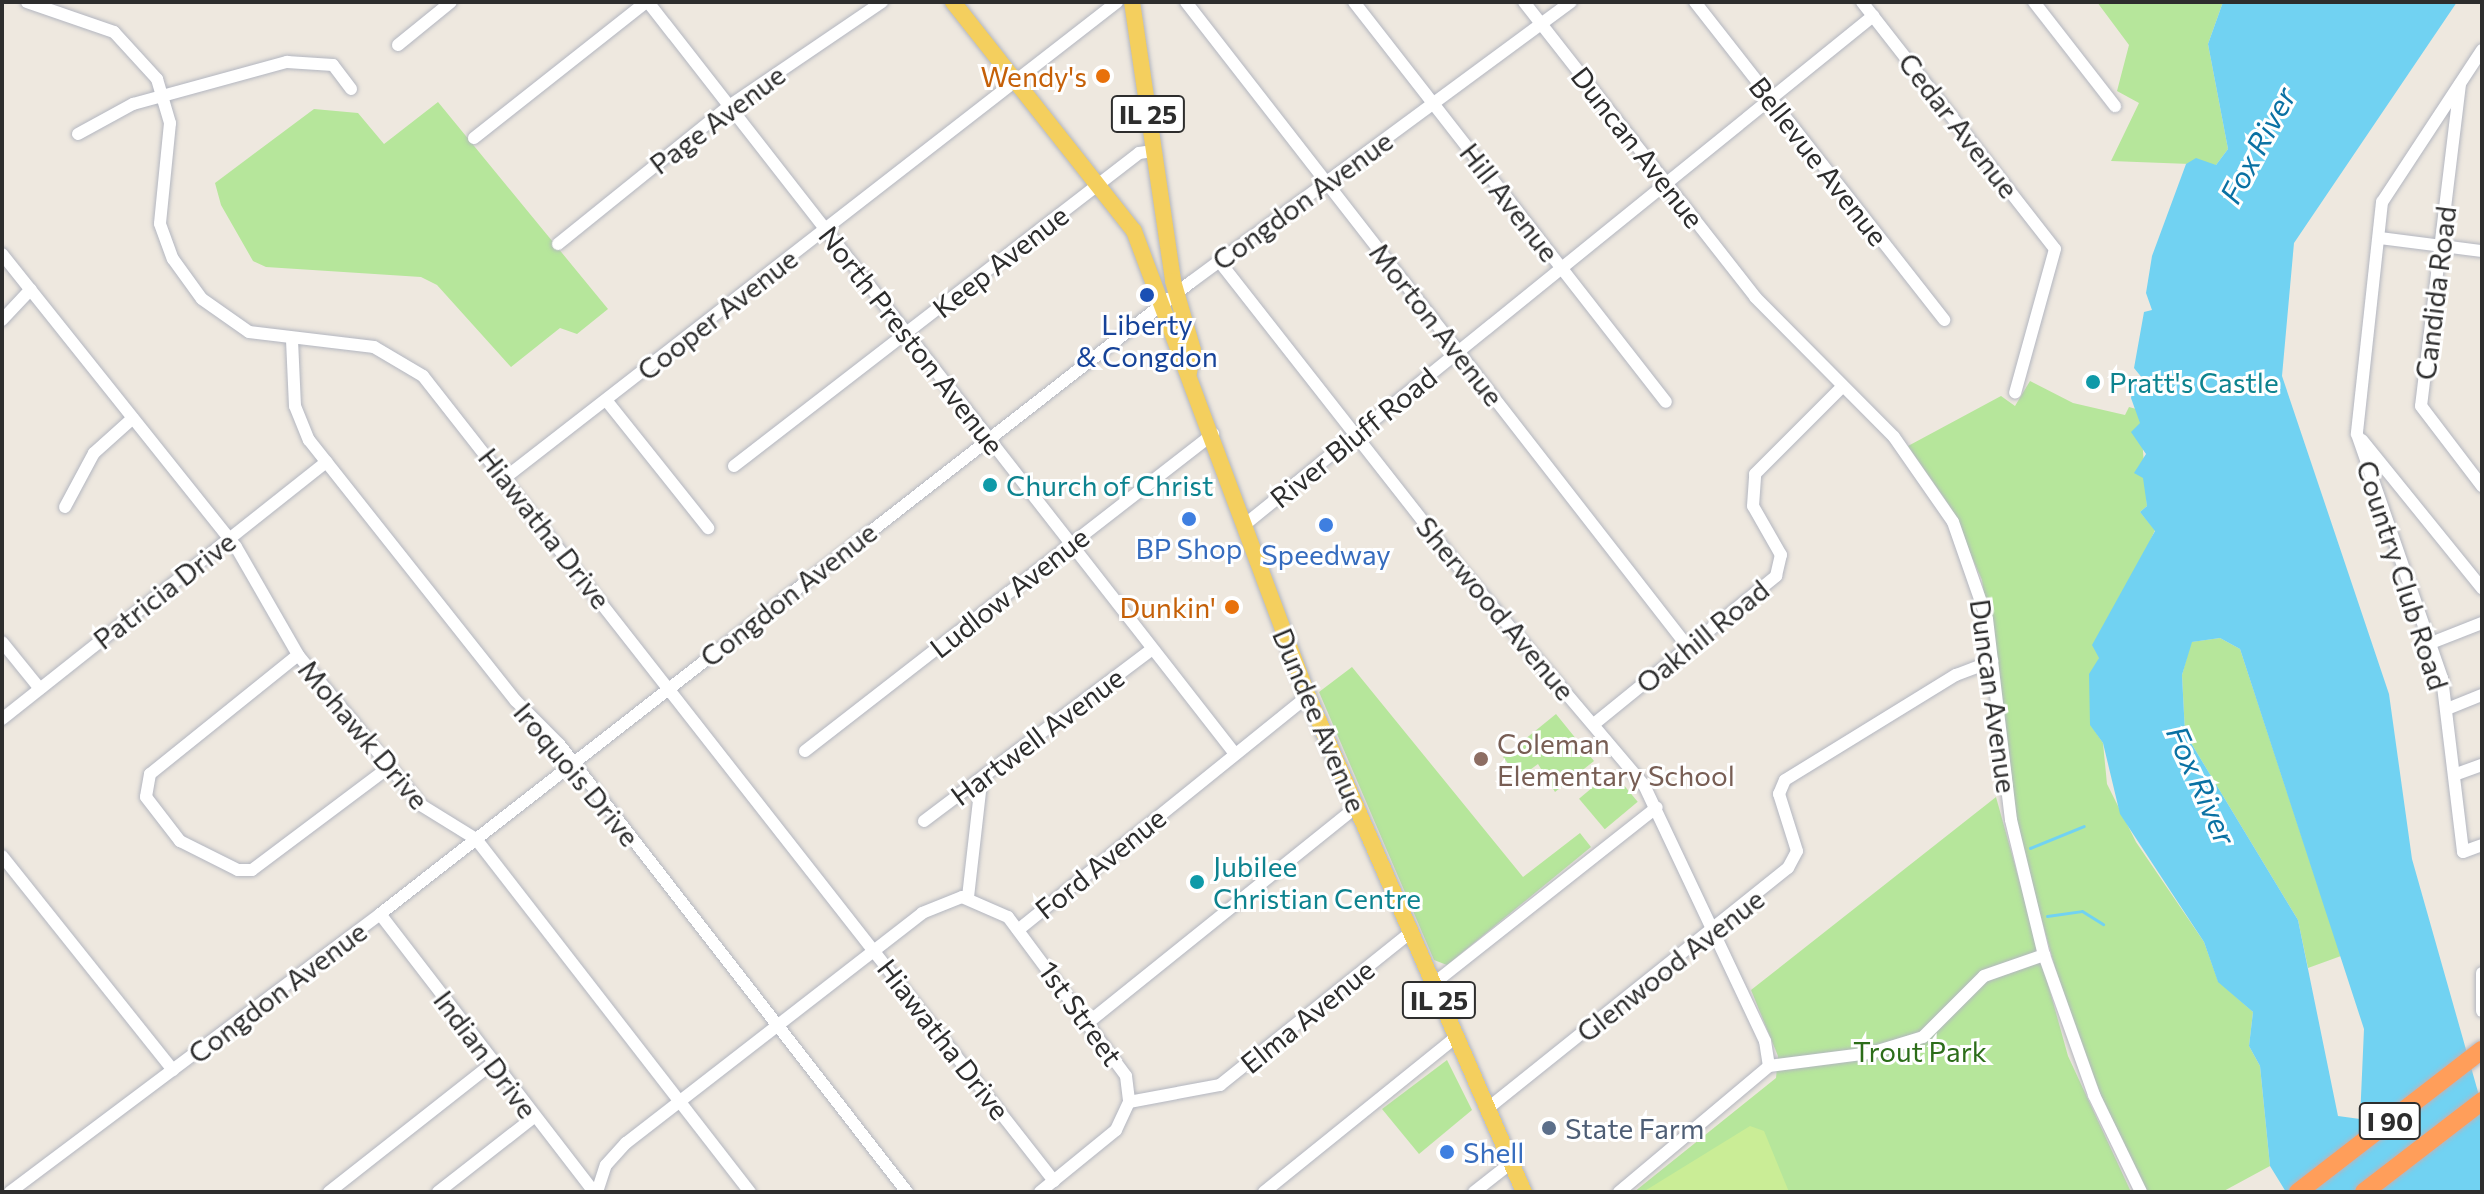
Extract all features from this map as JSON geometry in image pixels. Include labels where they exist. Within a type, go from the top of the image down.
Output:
[{"type":"highway","name":"I 90","points":[[2298,1192],[2482,1050]]},
{"type":"highway","name":"I 90","points":[[2364,1192],[2482,1101]]},
{"type":"main road","name":"Dundee Avenue","points":[[1132,2],[1153,151],[1190,367],[1243,526],[1308,696],[1524,1192]]},
{"type":"main road","name":"IL 25","points":[[955,3],[1134,231],[1159,307]]},
{"type":"main road","points":[[1134,231],[1176,293]]},
{"type":"main road","name":"Dundee Avenue","points":[[1159,307],[1190,367]]},
{"type":"street","points":[[27,2],[119,36],[165,95]]},
{"type":"street","points":[[398,45],[451,2]]},
{"type":"street","points":[[474,138],[647,2]]},
{"type":"street","name":"North Preston Avenue","points":[[647,2],[1235,754]]},
{"type":"street","name":"Page Avenue","points":[[558,244],[729,106],[882,2]]},
{"type":"street","name":"Cooper Avenue","points":[[506,477],[1117,2]]},
{"type":"street","name":"Morton Avenue","points":[[1186,2],[1688,647]]},
{"type":"street","name":"Hill Avenue","points":[[1354,2],[1666,402]]},
{"type":"street","name":"Duncan Avenue","points":[[1524,2],[1782,329],[1909,455],[1953,522],[1981,594],[2011,820],[2044,955],[2094,1095],[2141,1192]]},
{"type":"street","name":"Congdon Avenue","points":[[10,1192],[380,914],[1176,293],[1571,2]]},
{"type":"street","name":"Bellevue Avenue","points":[[1695,2],[1944,320]]},
{"type":"street","name":"Cedar Avenue","points":[[1862,2],[2055,249],[2015,393]]},
{"type":"street","points":[[2034,2],[2115,106]]},
{"type":"street","name":"River Bluff Road","points":[[1243,526],[1873,16]]},
{"type":"street","name":"Country Club Road","points":[[2482,50],[2382,202],[2357,434],[2431,643],[2447,709],[2463,852],[2482,845]]},
{"type":"street","points":[[78,134],[116,110],[307,60],[338,68],[351,89]]},
{"type":"street","name":"Candida Road","points":[[2460,81],[2421,406],[2482,486]]},
{"type":"street","name":"Hiawatha Drive","points":[[165,95],[170,137],[159,209],[173,259],[225,319],[292,340],[363,345],[403,360],[506,477],[1054,1181]]},
{"type":"street","name":"Keep Avenue","points":[[734,466],[1139,153],[1153,151]]},
{"type":"street","points":[[2380,238],[2482,251]]},
{"type":"street","name":"Mohawk Drive","points":[[2,254],[230,538],[298,655],[426,810],[476,839],[750,1192]]},
{"type":"street","name":"Sherwood Avenue","points":[[1219,261],[1355,435],[1594,724],[1657,807],[1715,929],[1769,1066]]},
{"type":"street","points":[[2,320],[31,289]]},
{"type":"street","name":"Iroquois Drive","points":[[292,340],[295,406],[326,462],[516,701],[574,763],[907,1192]]},
{"type":"street","name":"Oakhill Road","points":[[1594,724],[1776,576],[1781,555],[1753,506],[1755,474],[1842,387]]},
{"type":"street","points":[[606,400],[708,528]]},
{"type":"street","points":[[65,507],[94,453],[133,418]]},
{"type":"street","name":"Ludlow Avenue","points":[[805,751],[1213,434]]},
{"type":"street","points":[[2357,434],[2482,588]]},
{"type":"street","name":"Patricia Drive","points":[[2,719],[326,462]]},
{"type":"street","points":[[2431,643],[2482,623]]},
{"type":"street","points":[[2,642],[40,689]]},
{"type":"street","name":"Hartwell Avenue","points":[[924,821],[981,783],[1151,650]]},
{"type":"street","points":[[298,655],[150,774],[146,797],[182,844],[252,870],[389,767]]},
{"type":"street","name":"Glenwood Avenue","points":[[1487,1109],[1715,929],[1794,859],[1797,846],[1779,794],[1792,774],[1888,714],[1992,661]]},
{"type":"street","points":[[2447,709],[2482,695]]},
{"type":"street","name":"Ford Avenue","points":[[968,897],[993,906],[1018,930],[1308,696]]},
{"type":"street","points":[[2454,775],[2482,765]]},
{"type":"street","points":[[595,1192],[612,1157],[777,1025],[933,905],[968,897],[981,783]]},
{"type":"street","points":[[1090,1021],[1356,807]]},
{"type":"street","points":[[1433,984],[1657,807]]},
{"type":"street","points":[[2,856],[173,1070]]},
{"type":"street","name":"Indian Drive","points":[[380,914],[595,1192]]},
{"type":"street","name":"1st Street","points":[[1018,930],[1120,1062],[1129,1102]]},
{"type":"street","name":"Elma Avenue","points":[[1129,1102],[1200,1092],[1226,1081],[1410,933]]},
{"type":"street","points":[[1619,1192],[1769,1066],[1871,1053],[1923,1037],[1984,976],[2044,955]]},
{"type":"street","points":[[2482,973],[2482,1011]]},
{"type":"street","points":[[1264,1192],[1456,1037]]},
{"type":"street","points":[[329,1192],[493,1063]]},
{"type":"street","points":[[1040,1192],[1113,1134],[1129,1102]]},
{"type":"street","points":[[438,1192],[534,1117]]},
{"type":"street","points":[[1474,1192],[1511,1163]]},
{"type":"green space","points":[[2097,2],[2223,2],[2208,44],[2228,149],[2216,165],[2111,161],[2139,103],[2117,91],[2129,45]]},
{"type":"green space","points":[[438,102],[608,309],[577,334],[560,328],[511,367],[437,285],[421,277],[266,267],[253,261],[221,205],[215,183],[314,109],[358,113],[384,144]]},
{"type":"green space","points":[[2030,381],[2073,403],[2125,415],[2129,407],[2140,410],[2147,506],[2140,512],[2155,530],[2099,658],[2090,724],[2103,743],[2107,784],[2136,842],[2204,942],[2218,981],[2253,1012],[2249,1046],[2260,1066],[2270,1166],[2222,1192],[2147,1192],[2102,1098],[2067,1010],[2021,846],[1982,580],[1949,505],[1908,446],[2001,396],[2015,406]]},
{"type":"green space","points":[[2220,638],[2240,649],[2341,956],[2308,968],[2298,920],[2185,733],[2182,675],[2191,642]]},
{"type":"green space","points":[[1352,667],[1523,877],[1580,833],[1591,847],[1447,965],[1434,960],[1319,692]]},
{"type":"green space","points":[[1556,714],[1594,761],[1555,792],[1538,764],[1519,778],[1503,757]]},
{"type":"green space","points":[[1612,771],[1638,802],[1605,829],[1579,799]]},
{"type":"green space","name":"Trout Park","points":[[1996,797],[2068,1056],[2131,1192],[1634,1192],[1776,1078],[1778,1056],[1751,990]]},
{"type":"green space","points":[[1447,1060],[1472,1110],[1419,1154],[1382,1109]]},
{"type":"green space","points":[[1750,1126],[1764,1131],[1789,1192],[1643,1192]]},
{"type":"water","name":"Fox River","points":[[2223,2],[2457,2],[2294,243],[2282,376],[2389,694],[2412,859],[2482,1106],[2482,1192],[2286,1192],[2270,1166],[2260,1066],[2249,1046],[2253,1012],[2218,982],[2204,942],[2120,814],[2103,743],[2090,725],[2089,674],[2099,658],[2092,645],[2155,531],[2140,512],[2147,506],[2143,478],[2134,473],[2146,454],[2131,432],[2140,423],[2131,398],[2134,379],[2143,379],[2134,368],[2144,312],[2152,310],[2146,293],[2152,256],[2186,164],[2196,158],[2216,165],[2228,149],[2208,44]],"holes":[[[2220,638],[2240,649],[2364,1029],[2360,1119],[2338,1116],[2298,920],[2185,733],[2182,675],[2192,642]]]},
{"type":"waterway","points":[[2030,848],[2084,826]]},
{"type":"waterway","points":[[2047,916],[2082,911],[2103,924]]},
{"type":"place","name":"Wendy's","points":[[1103,76]]},
{"type":"place","name":"Liberty & Congdon","points":[[1147,295]]},
{"type":"place","name":"Pratt's Castle","points":[[2093,382]]},
{"type":"place","name":"Church of Christ","points":[[990,485]]},
{"type":"place","name":"BP Shop","points":[[1189,519]]},
{"type":"place","name":"Speedway","points":[[1326,525]]},
{"type":"place","name":"Dunkin'","points":[[1232,607]]},
{"type":"place","name":"Coleman Elementary School","points":[[1481,759]]},
{"type":"place","name":"Jubilee Christian Centre","points":[[1197,882]]},
{"type":"place","name":"State Farm","points":[[1549,1128]]},
{"type":"place","name":"Shell","points":[[1447,1152]]}]
